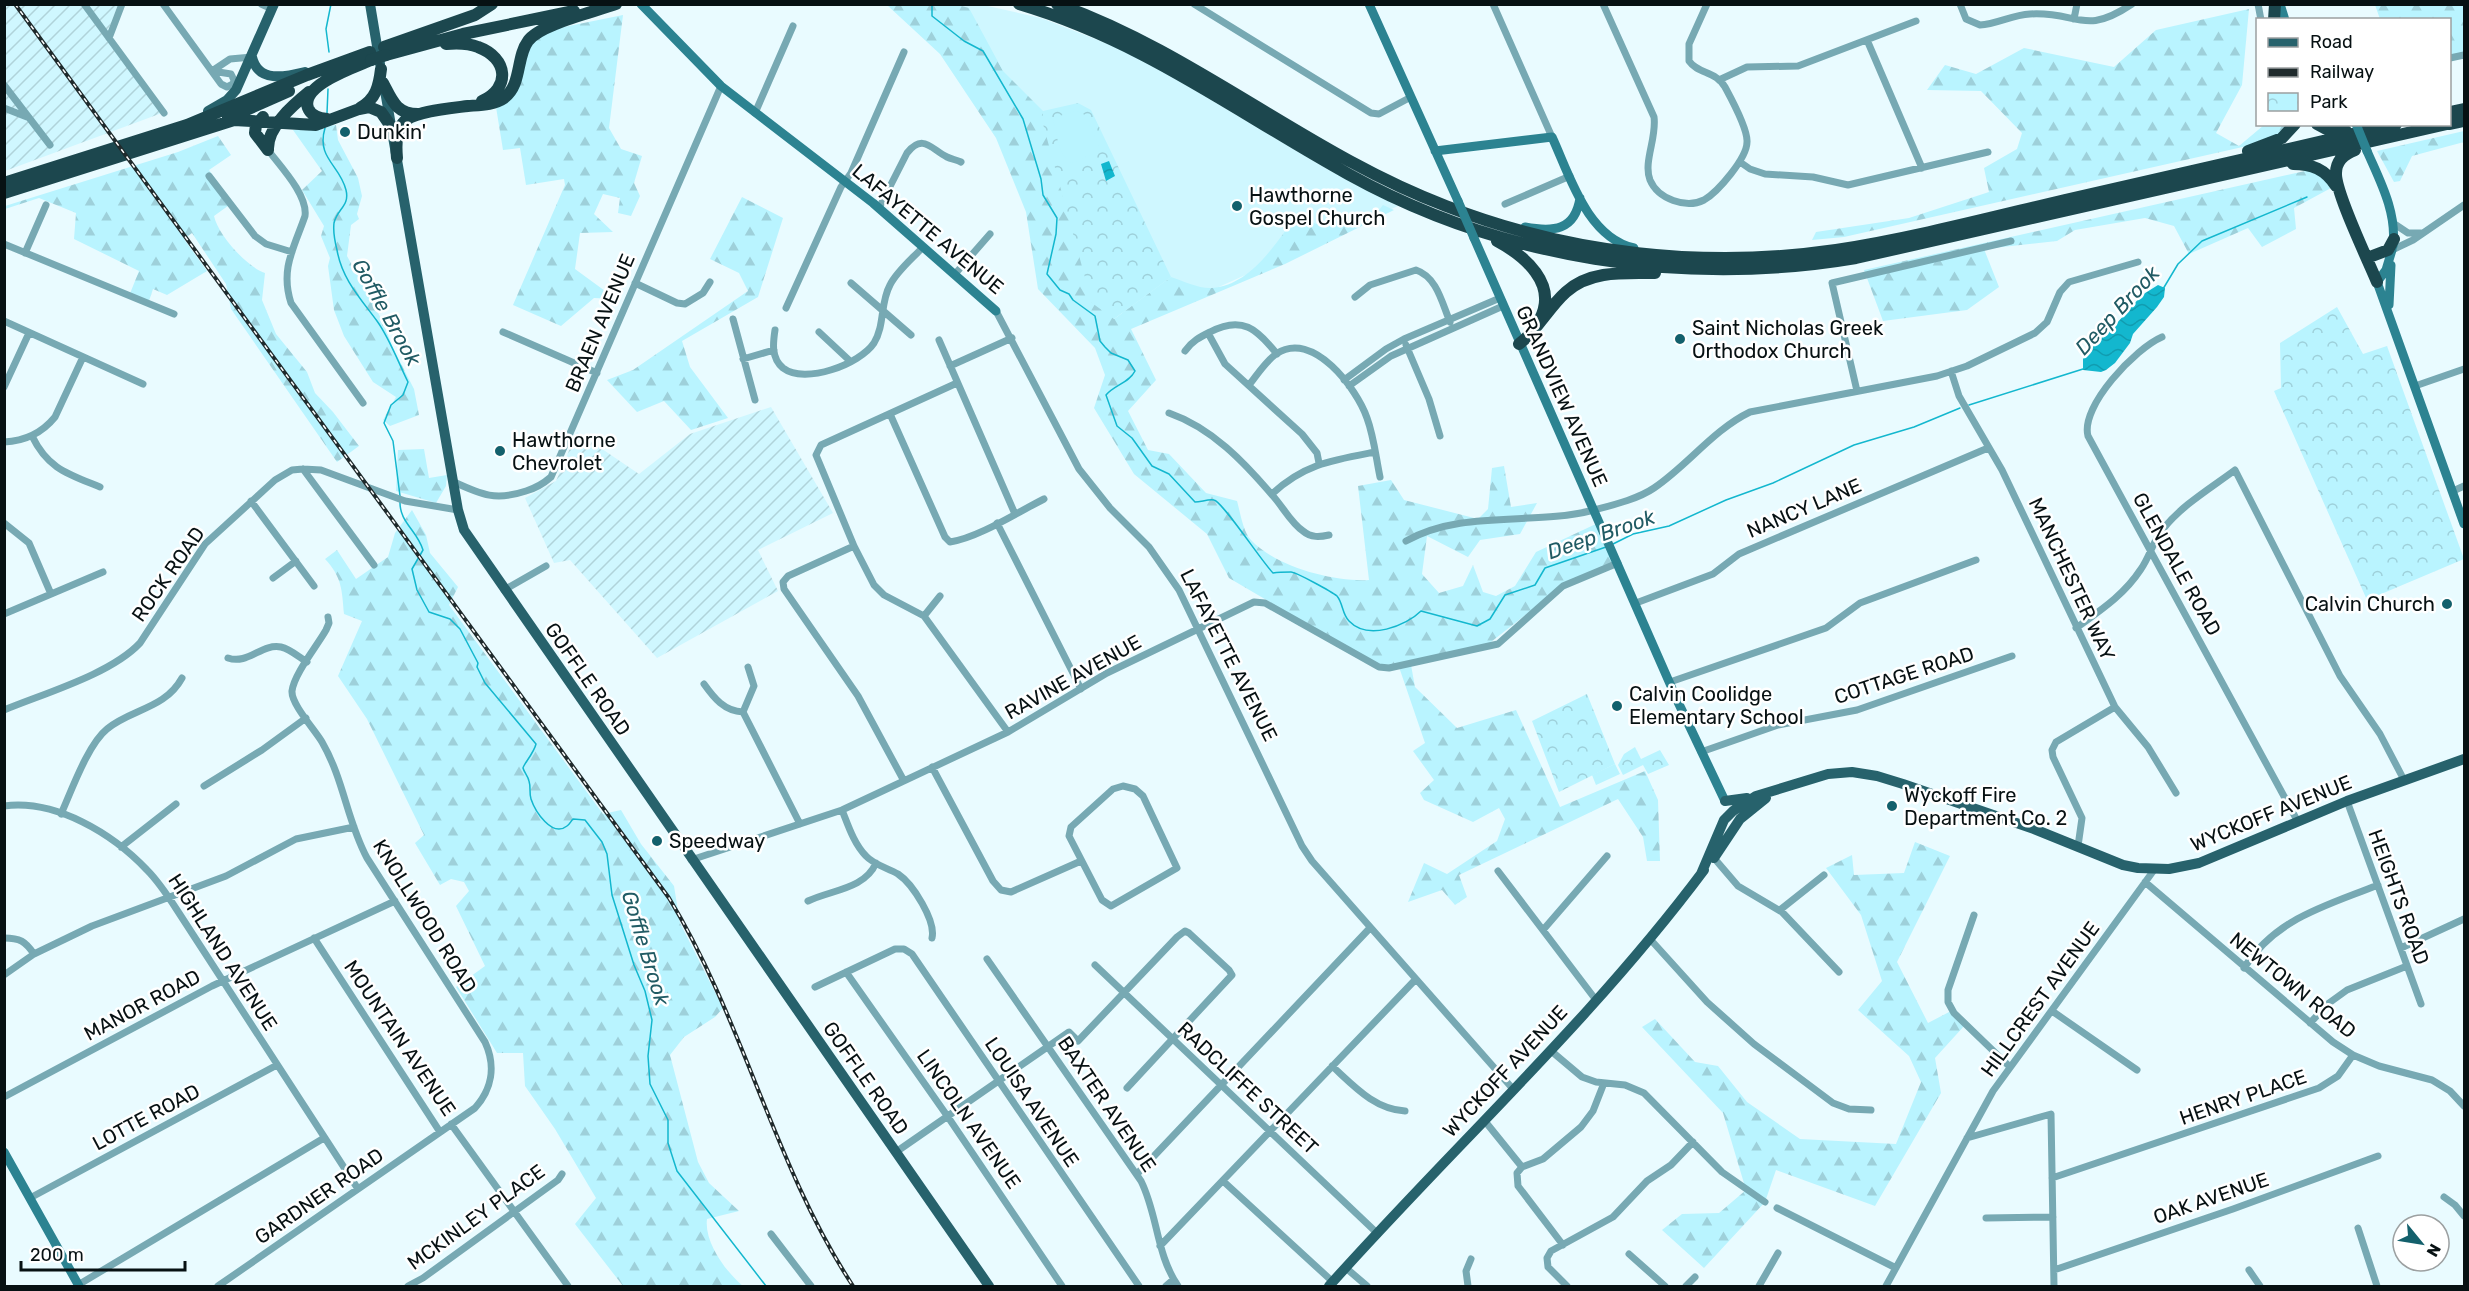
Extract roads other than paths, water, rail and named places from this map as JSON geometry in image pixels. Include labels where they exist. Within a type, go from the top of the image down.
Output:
[{"type":"highway","points":[[385,51],[475,15],[492,4]]},
{"type":"highway","points":[[190,134],[370,56],[462,27],[570,4]]},
{"type":"highway","points":[[385,51],[608,4]]},
{"type":"highway","points":[[383,82],[397,109],[408,113],[419,114],[495,102],[507,96],[514,86],[525,46],[538,31],[616,4]]},
{"type":"highway","points":[[1019,4],[1067,20],[1141,52],[1349,175],[1404,202],[1463,219],[1579,244],[1638,253],[1699,258],[1777,256],[1856,246],[2387,126]]},
{"type":"highway","points":[[1057,4],[1146,42],[1354,164],[1463,219],[1514,251],[1531,266],[1542,284],[1545,299],[1541,317],[1519,344]]},
{"type":"highway","points":[[385,51],[454,43],[471,45],[491,53],[502,69],[500,85],[488,99],[467,106]]},
{"type":"highway","points":[[4,183],[168,132],[345,60],[370,56]]},
{"type":"highway","points":[[268,150],[268,140],[296,103],[314,88],[370,56]]},
{"type":"highway","points":[[359,109],[369,102],[376,92],[381,69]]},
{"type":"highway","points":[[314,88],[307,101],[309,111],[316,117],[333,118]]},
{"type":"highway","points":[[4,193],[229,121],[316,125],[369,107],[377,110],[390,125]]},
{"type":"highway","points":[[397,158],[400,127],[406,120],[419,114]]},
{"type":"highway","points":[[257,122],[254,128],[258,138],[268,150]]},
{"type":"highway","points":[[258,138],[279,123]]},
{"type":"highway","points":[[2163,178],[2269,144],[2288,134],[2294,126]]},
{"type":"highway","points":[[2320,126],[2336,132],[2370,126]]},
{"type":"highway","points":[[1519,344],[1530,336],[1565,293],[1590,278],[1616,274],[1799,266],[1866,256],[2440,126]]},
{"type":"highway","points":[[2338,189],[2336,171],[2344,156],[2355,150],[2407,134]]},
{"type":"highway","points":[[2229,174],[2292,164],[2307,164],[2325,173],[2338,189],[2377,282]]},
{"type":"highway","points":[[1463,219],[1539,248],[1597,259],[1658,267],[1738,269]]},
{"type":"highway","points":[[2367,258],[2375,262],[2383,261],[2393,245]]},
{"type":"main road","name":"GOFFLE ROAD","points":[[370,4],[458,510],[464,530],[989,1287]]},
{"type":"main road","points":[[168,132],[226,100],[236,90],[273,7]]},
{"type":"main road","points":[[252,57],[261,73],[278,77],[345,60]]},
{"type":"main road","name":"WYCKOFF AVENUE","points":[[1331,1284],[1550,1050],[1650,939],[1714,858],[1736,815],[1756,796],[1828,774],[1865,773],[1903,784],[2078,846],[2123,865],[2154,870],[2199,863],[2347,801],[2464,759]]},
{"type":"main road","name":"WYCKOFF AVENUE","points":[[1701,874],[1724,820],[1780,789]]},
{"type":"main road","points":[[1725,801],[1737,801],[1756,796]]},
{"type":"main road","points":[[1725,801],[1736,815]]},
{"type":"street","points":[[84,4],[164,113]]},
{"type":"street","points":[[109,38],[122,4]]},
{"type":"street","points":[[163,4],[212,71],[230,59],[252,57]]},
{"type":"street","points":[[261,4],[273,7]]},
{"type":"street","name":"LAFAYETTE AVENUE","points":[[641,4],[721,86],[879,208],[996,311],[1078,469],[1097,494],[1162,563],[1179,590],[1302,846],[1324,876],[1370,929],[1513,1089]]},
{"type":"street","points":[[1194,4],[1371,113],[1378,114],[1411,97]]},
{"type":"street","name":"GRANDVIEW AVENUE","points":[[1369,4],[1701,752],[1725,801]]},
{"type":"street","points":[[1493,4],[1580,198],[1600,227],[1616,241],[1636,248],[1699,258]]},
{"type":"street","points":[[1603,4],[1654,117],[1655,134],[1648,169],[1650,182],[1658,192],[1670,200],[1686,203],[1698,202],[1709,196],[1740,162],[1746,150],[1745,131],[1726,88],[1707,71],[1695,67],[1689,61],[1689,44],[1707,4]]},
{"type":"street","points":[[1960,4],[1966,19],[1980,26],[2027,14],[2049,14],[2086,22],[2103,20],[2132,4]]},
{"type":"street","points":[[2074,19],[2077,4]]},
{"type":"street","points":[[1719,80],[1748,67],[1798,66],[1916,21]]},
{"type":"street","points":[[755,113],[793,26]]},
{"type":"street","points":[[1867,40],[1922,168]]},
{"type":"street","points":[[786,308],[904,52]]},
{"type":"street","points":[[4,85],[50,146]]},
{"type":"street","name":"BRAEN AVENUE","points":[[454,482],[481,494],[499,497],[513,495],[544,483],[556,468],[721,86]]},
{"type":"street","points":[[4,108],[29,118]]},
{"type":"street","points":[[2357,126],[2386,196],[2393,223],[2388,289],[2393,325]]},
{"type":"street","points":[[1435,151],[1552,137]]},
{"type":"street","points":[[879,208],[905,156],[914,146],[930,145],[946,156],[961,162]]},
{"type":"street","points":[[268,150],[305,203],[305,216],[286,277],[291,303],[363,403]]},
{"type":"street","points":[[1740,162],[1750,169],[1765,174],[1813,177],[1848,185],[1988,152]]},
{"type":"street","points":[[209,176],[255,236],[266,244],[292,252]]},
{"type":"street","points":[[1505,204],[1570,176]]},
{"type":"street","points":[[1463,219],[1554,229],[1571,220],[1580,198]]},
{"type":"street","points":[[25,253],[46,205]]},
{"type":"street","points":[[2393,245],[2413,240],[2464,205]]},
{"type":"street","points":[[2393,223],[2408,233],[2421,233]]},
{"type":"street","points":[[955,274],[990,234]]},
{"type":"street","points":[[1857,391],[1832,283],[2011,241]]},
{"type":"street","points":[[4,244],[174,314]]},
{"type":"street","points":[[2393,245],[2386,270],[2377,282],[2464,524]]},
{"type":"street","points":[[775,330],[775,357],[782,367],[802,376],[828,371],[862,355],[875,341],[890,284],[923,247]]},
{"type":"street","points":[[1406,541],[1420,534],[1472,522],[1531,518],[1593,510],[1652,489],[1731,423],[1750,412],[1937,376],[1951,371],[2035,333],[2047,322],[2060,292],[2069,282],[2138,262]]},
{"type":"street","points":[[1355,297],[1370,285],[1416,270],[1426,274],[1433,282],[1453,328]]},
{"type":"street","points":[[635,283],[677,303],[685,304],[695,300],[703,293],[710,282]]},
{"type":"street","points":[[850,283],[911,335]]},
{"type":"street","points":[[1344,380],[1369,360],[1404,339],[1449,320],[1502,302]]},
{"type":"street","points":[[1349,386],[1391,356],[1453,328],[1502,302]]},
{"type":"street","points":[[733,319],[755,400]]},
{"type":"street","points":[[4,321],[143,384]]},
{"type":"street","points":[[1185,351],[1190,344],[1224,325],[1240,324],[1261,333],[1277,354]]},
{"type":"street","points":[[503,332],[597,373]]},
{"type":"street","points":[[4,387],[29,333]]},
{"type":"street","points":[[819,333],[850,361]]},
{"type":"street","points":[[1208,333],[1225,364],[1262,395],[1302,434],[1317,453],[1320,464]]},
{"type":"street","name":"GLENDALE ROAD","points":[[2162,337],[2142,349],[2111,382],[2093,408],[2086,424],[2088,436],[2298,822]]},
{"type":"street","points":[[950,366],[1012,339]]},
{"type":"street","points":[[1404,339],[1429,399],[1440,436]]},
{"type":"street","points":[[939,340],[1015,514]]},
{"type":"street","points":[[1249,385],[1277,354],[1293,349],[1309,352],[1327,361],[1357,396],[1368,419],[1380,477]]},
{"type":"street","points":[[743,359],[774,350]]},
{"type":"street","points":[[4,442],[18,441],[32,436],[41,431],[55,417],[83,357]]},
{"type":"street","points":[[2415,386],[2464,369]]},
{"type":"street","name":"MANCHESTER WAY","points":[[1951,371],[1959,396],[2002,470],[2115,707],[2148,747],[2176,793]]},
{"type":"street","points":[[957,383],[821,445],[817,452],[854,546],[879,591],[924,616],[1008,732]]},
{"type":"street","points":[[1169,413],[1202,427],[1217,439],[1272,494],[1301,530],[1313,536],[1329,535]]},
{"type":"street","points":[[890,414],[945,537],[950,542],[958,541],[1044,499]]},
{"type":"street","points":[[32,436],[41,454],[53,466],[100,487]]},
{"type":"street","name":"NANCY LANE","points":[[1636,603],[1713,574],[1739,554],[1988,448]]},
{"type":"street","points":[[1272,494],[1297,474],[1320,464],[1375,452]]},
{"type":"street","points":[[303,469],[321,470],[417,504],[458,510]]},
{"type":"street","points":[[303,469],[374,564]]},
{"type":"street","name":"ROCK ROAD","points":[[4,710],[112,666],[129,654],[140,643],[205,544],[280,476],[292,470],[303,469]]},
{"type":"street","points":[[2076,628],[2126,590],[2142,569],[2150,550],[2164,528],[2181,511],[2235,470],[2340,676],[2380,734],[2404,780]]},
{"type":"street","points":[[2453,491],[2464,486]]},
{"type":"street","points":[[251,501],[314,586]]},
{"type":"street","points":[[4,523],[29,543],[51,594]]},
{"type":"street","points":[[997,523],[1081,689]]},
{"type":"street","points":[[854,546],[788,576],[783,582],[786,593],[852,686],[904,780]]},
{"type":"street","points":[[1670,682],[1826,628],[1860,603],[1976,560]]},
{"type":"street","points":[[273,578],[296,561]]},
{"type":"street","name":"RAVINE AVENUE","points":[[692,860],[842,810],[1008,732],[1107,673],[1254,602],[1261,602],[1379,667],[1389,668],[1498,644],[1563,586],[1618,563]]},
{"type":"street","points":[[504,590],[546,566]]},
{"type":"street","points":[[4,614],[103,572]]},
{"type":"street","points":[[924,616],[940,596]]},
{"type":"street","name":"KNOLLWOOD ROAD","points":[[328,617],[329,623],[326,630],[296,681],[292,693],[338,774],[360,845],[473,1022],[490,1055],[491,1077],[486,1092],[475,1108],[451,1124]]},
{"type":"street","points":[[228,658],[243,659],[279,647],[307,662]]},
{"type":"street","name":"COTTAGE ROAD","points":[[1701,752],[1778,725],[1857,710],[2012,656]]},
{"type":"street","points":[[748,667],[754,686],[743,712],[800,824]]},
{"type":"street","points":[[61,814],[79,773],[104,732],[173,692],[182,678]]},
{"type":"street","points":[[704,684],[715,699],[732,711],[743,712]]},
{"type":"street","points":[[2078,846],[2082,818],[2053,758],[2052,750],[2056,742],[2115,707]]},
{"type":"street","points":[[204,786],[262,750],[306,718]]},
{"type":"street","points":[[932,767],[993,881],[1001,890],[1011,892],[1081,861]]},
{"type":"street","points":[[1123,786],[1135,789],[1143,796],[1177,868],[1111,906],[1104,903],[1081,861],[1070,840],[1071,827],[1113,789],[1123,786]]},
{"type":"street","name":"HEIGHTS ROAD","points":[[2347,801],[2421,1004]]},
{"type":"street","points":[[121,847],[176,804]]},
{"type":"street","name":"HIGHLAND AVENUE","points":[[4,806],[40,808],[61,814],[96,830],[121,847],[148,871],[168,897],[358,1189]]},
{"type":"street","points":[[842,810],[859,847],[868,859],[900,875],[911,887],[933,928],[932,938]]},
{"type":"street","points":[[4,975],[34,954],[92,926],[226,876],[296,839],[354,827]]},
{"type":"street","points":[[1543,930],[1607,856]]},
{"type":"street","points":[[1714,858],[1738,886],[1780,910],[1839,972]]},
{"type":"street","points":[[808,901],[859,882],[870,875],[876,863]]},
{"type":"street","name":"HILLCREST AVENUE","points":[[1886,1287],[1993,1091],[2154,870]]},
{"type":"street","points":[[1498,871],[1596,1000]]},
{"type":"street","points":[[1780,910],[1824,875]]},
{"type":"street","name":"NEWTOWN ROAD","points":[[2145,882],[2310,1023],[2353,1055],[2379,1066],[2432,1080],[2450,1091],[2464,1106]]},
{"type":"street","points":[[2244,968],[2263,943],[2298,917],[2378,885]]},
{"type":"street","name":"MANOR ROAD","points":[[4,1097],[223,981],[395,902]]},
{"type":"street","points":[[1974,915],[1948,990],[1948,1002],[1954,1013],[2010,1067]]},
{"type":"street","points":[[2401,948],[2464,919]]},
{"type":"street","points":[[1137,1174],[1370,929]]},
{"type":"street","points":[[896,1152],[1069,1032],[1078,1041],[1123,992],[1185,931],[1230,970],[1232,975],[1127,1088]]},
{"type":"street","points":[[4,938],[18,938],[26,943],[34,954]]},
{"type":"street","name":"MOUNTAIN AVENUE","points":[[314,938],[440,1132],[451,1124],[568,1287]]},
{"type":"street","points":[[1650,939],[1707,1002],[1739,1033],[1833,1103],[1849,1109],[1871,1110]]},
{"type":"street","name":"LOUISA AVENUE","points":[[846,972],[892,950],[904,949],[912,954],[1139,1287]]},
{"type":"street","name":"BAXTER AVENUE","points":[[987,959],[1137,1174],[1149,1201],[1162,1257],[1176,1283]]},
{"type":"street","name":"RADCLIFFE STREET","points":[[1095,965],[1378,1234]]},
{"type":"street","points":[[2310,1023],[2329,1003],[2347,990],[2407,966]]},
{"type":"street","points":[[815,987],[846,972]]},
{"type":"street","name":"LINCOLN AVENUE","points":[[846,972],[948,1117],[1062,1287]]},
{"type":"street","points":[[1160,1246],[1415,980]]},
{"type":"street","points":[[2052,1011],[2136,1070]]},
{"type":"street","points":[[1550,1050],[1582,1077],[1604,1083],[1625,1085],[1644,1093],[1737,1184],[1765,1202]]},
{"type":"street","name":"HENRY PLACE","points":[[2052,1178],[2319,1088],[2338,1077],[2353,1055]]},
{"type":"street","name":"LOTTE ROAD","points":[[30,1198],[277,1065]]},
{"type":"street","points":[[1332,1066],[1372,1101],[1390,1109],[1405,1111]]},
{"type":"street","points":[[1563,1245],[1518,1186],[1517,1173],[1522,1167],[1543,1159],[1581,1127],[1598,1101],[1604,1083]]},
{"type":"street","points":[[1967,1138],[2051,1114],[2054,1287]]},
{"type":"street","points":[[1484,1120],[1522,1167]]},
{"type":"street","name":"GARDNER ROAD","points":[[218,1287],[440,1132]]},
{"type":"street","points":[[4,1152],[79,1286],[324,1137]]},
{"type":"street","points":[[1567,1287],[1550,1270],[1547,1262],[1551,1251],[1613,1217],[1647,1181],[1671,1165],[1693,1142]]},
{"type":"street","name":"OAK AVENUE","points":[[2054,1270],[2233,1209],[2378,1156]]},
{"type":"street","name":"MCKINLEY PLACE","points":[[408,1287],[419,1284],[558,1180],[562,1174]]},
{"type":"street","points":[[1223,1181],[1331,1284]]},
{"type":"street","points":[[2444,1197],[2455,1204],[2464,1216]]},
{"type":"street","points":[[1777,1208],[1896,1268]]},
{"type":"street","points":[[1986,1218],[2053,1217]]},
{"type":"street","points":[[2358,1228],[2377,1287]]},
{"type":"street","points":[[771,1234],[811,1287]]},
{"type":"street","points":[[1759,1287],[1779,1252]]},
{"type":"street","points":[[1629,1254],[1665,1287]]},
{"type":"street","points":[[1468,1287],[1466,1271],[1471,1259]]},
{"type":"street","points":[[1346,1268],[1366,1287]]},
{"type":"street","points":[[2249,1270],[2260,1287]]},
{"type":"street","points":[[1686,1287],[1695,1277]]},
{"type":"street","points":[[1166,1287],[1176,1283]]},
{"type":"water","points":[[1109,161],[1115,176],[1106,181],[1101,164]]},
{"type":"water","points":[[2158,285],[2165,288],[2164,297],[2133,334],[2130,343],[2115,363],[2101,372],[2083,370],[2083,359],[2101,336],[2117,323],[2142,295]]},
{"type":"waterway","name":"Goffle Brook","points":[[329,52],[326,29],[331,4]]},
{"type":"waterway","name":"Deep Brook","points":[[932,4],[932,16],[964,41],[983,51],[1023,119],[1041,179],[1043,195],[1057,218],[1056,234],[1047,274],[1060,290],[1069,294],[1073,300],[1095,316],[1100,341],[1111,353],[1128,360],[1135,371],[1106,395],[1117,426],[1132,438],[1152,466],[1169,474],[1195,502],[1214,500],[1218,503],[1273,573],[1294,573],[1334,594],[1339,599],[1349,621],[1366,630],[1376,631],[1397,626],[1421,611],[1477,626],[1490,619],[1505,595],[1535,585],[1545,568],[1606,547]]},
{"type":"waterway","name":"Goffle Brook","points":[[327,113],[328,89]]},
{"type":"waterway","name":"Goffle Brook","points":[[325,128],[323,138],[326,154],[343,181],[347,195],[345,204],[334,223],[339,260],[352,288],[386,335],[408,382],[403,395],[391,405],[384,423],[393,441],[400,496]]},
{"type":"waterway","name":"Deep Brook","points":[[2163,289],[2178,264],[2202,241],[2307,197]]},
{"type":"waterway","name":"Deep Brook","points":[[1969,405],[2083,369]]},
{"type":"waterway","name":"Deep Brook","points":[[1613,544],[1633,534],[1669,526],[1726,500],[1773,483],[1854,445],[1914,427],[1960,408]]},
{"type":"waterway","name":"Goffle Brook","points":[[400,501],[402,515],[423,550],[412,569],[417,590],[429,612],[450,619],[460,629],[478,663],[477,667],[485,683],[536,744],[523,768],[530,786],[530,797],[536,810],[545,822],[556,829],[567,826],[573,819],[585,820],[602,842],[607,854],[612,895],[634,965],[645,991],[652,1020],[648,1056],[650,1084],[668,1120],[668,1143],[677,1171],[766,1286]]},
{"type":"railway","points":[[15,4],[669,898],[718,994],[801,1192],[825,1240],[853,1286]]},
{"type":"place","name":"Dunkin'","points":[[345,132]]},
{"type":"place","name":"Hawthorne Gospel Church","points":[[1237,206]]},
{"type":"place","name":"Saint Nicholas Greek Orthodox Church","points":[[1680,339]]},
{"type":"place","name":"Hawthorne Chevrolet","points":[[500,451]]},
{"type":"place","name":"Calvin Church","points":[[2447,604]]},
{"type":"place","name":"Calvin Coolidge Elementary School","points":[[1617,706]]},
{"type":"place","name":"Wyckoff Fire Department Co. 2","points":[[1892,806]]},
{"type":"place","name":"Speedway","points":[[657,841]]}]
